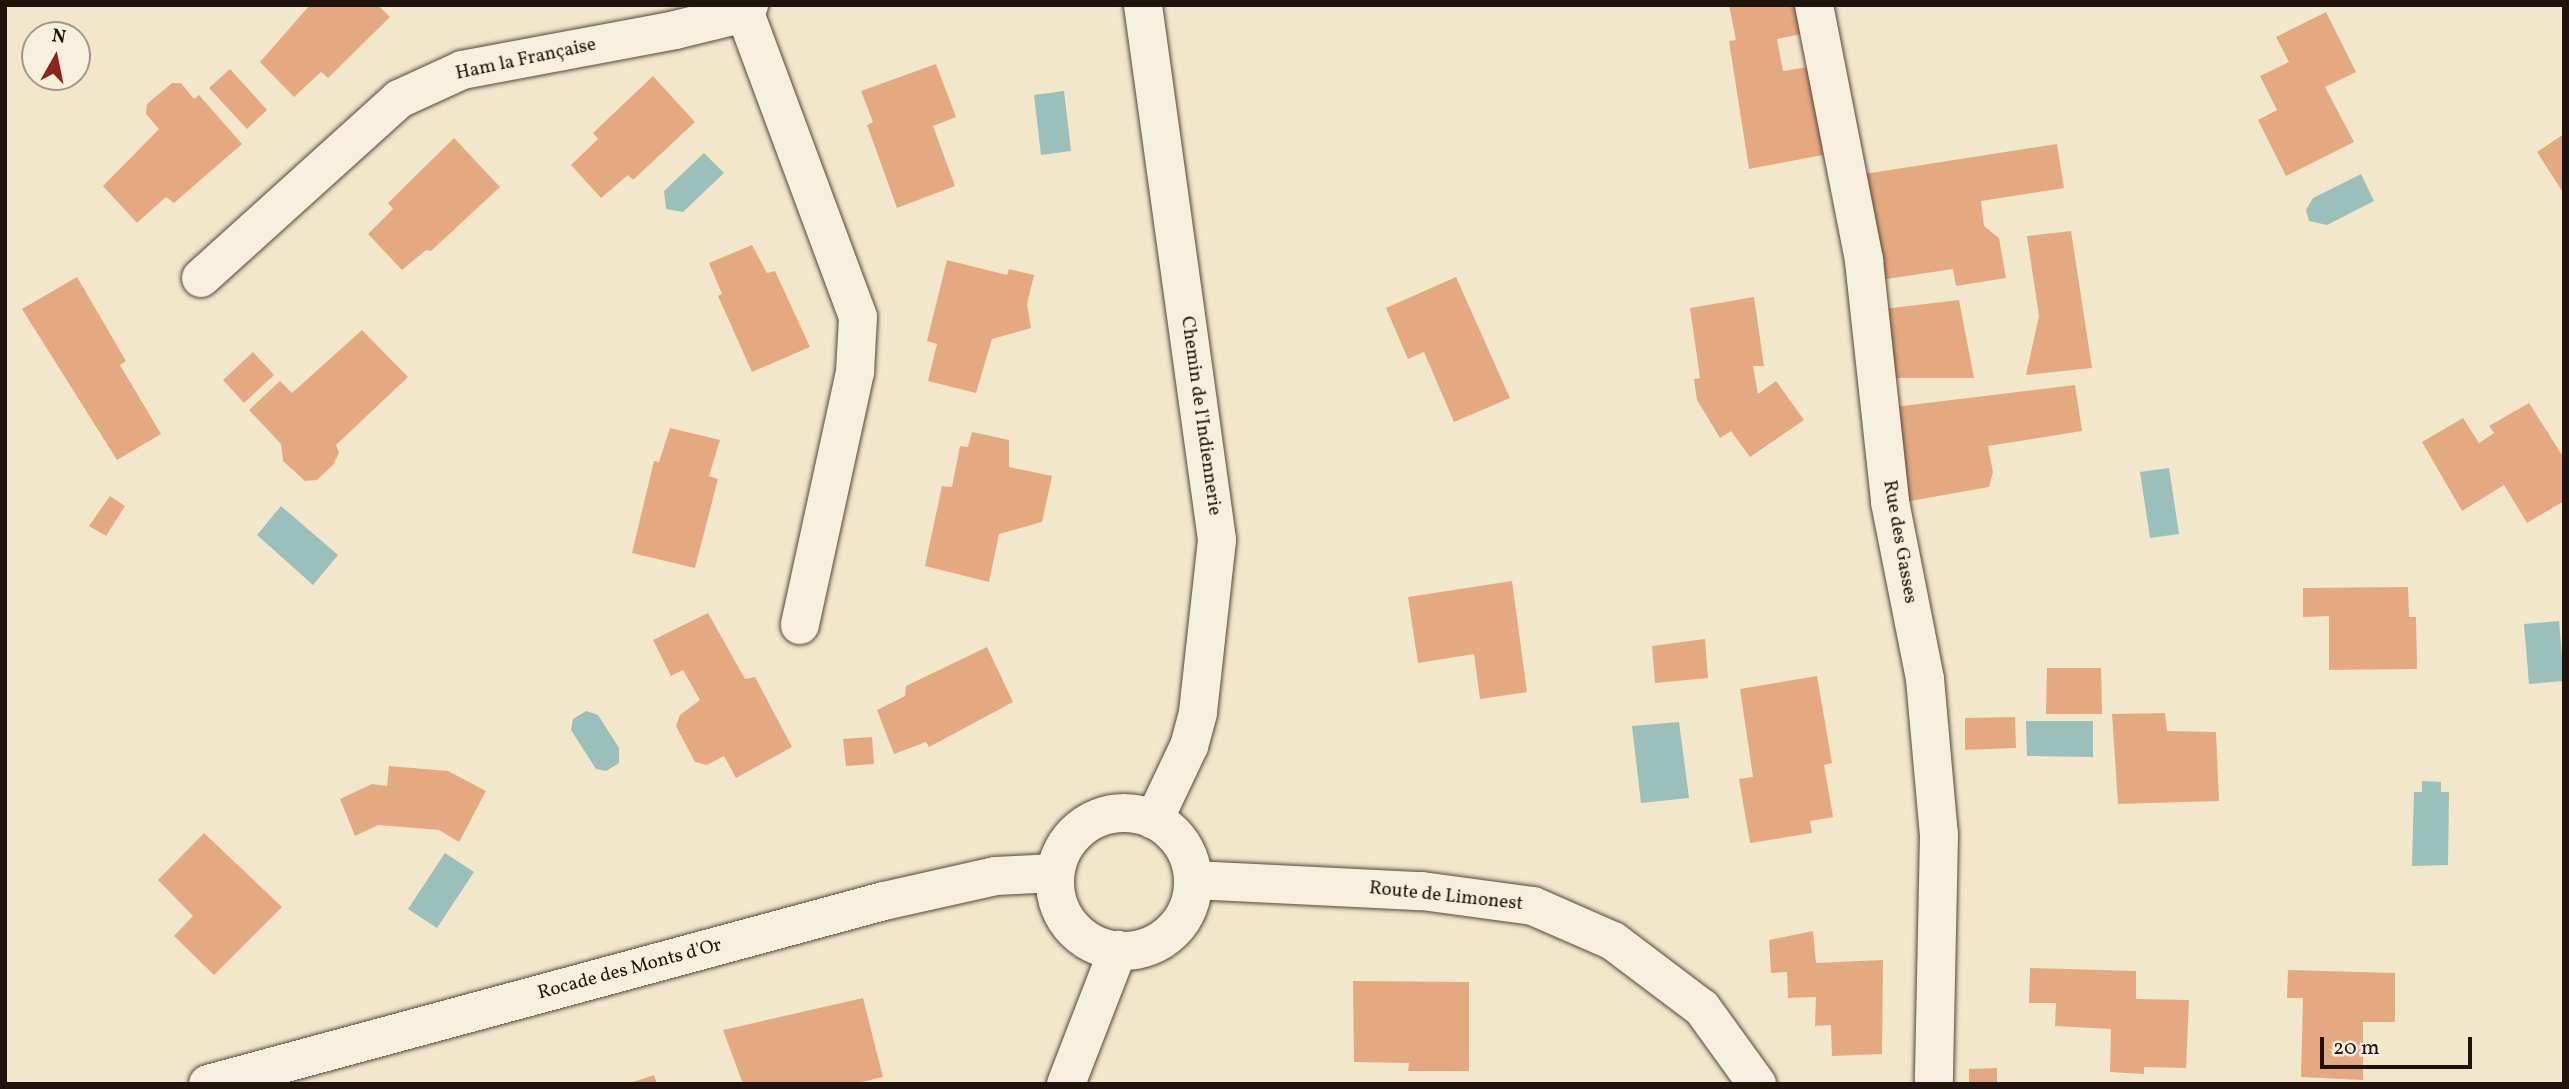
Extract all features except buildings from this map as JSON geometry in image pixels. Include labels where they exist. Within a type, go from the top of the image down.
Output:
[{"type":"street","name":"Chemin de l'Indiennerie","points":[[1143,5],[1217,540],[1198,713],[1189,746],[1154,820]]},
{"type":"street","name":"Rue des Gasses","points":[[1814,5],[1864,261],[1890,502],[1925,679],[1939,835],[1934,1084]]},
{"type":"street","points":[[747,9],[859,317],[855,372],[800,625]]},
{"type":"street","name":"Ham la Française","points":[[201,278],[399,99],[461,70],[747,9]]},
{"type":"street","points":[[1112,813],[1154,820],[1182,845],[1193,880],[1190,903],[1179,923],[1162,939],[1141,949],[1118,950],[1096,945],[1077,933],[1059,905],[1055,873],[1061,852],[1091,820],[1112,813]]},
{"type":"street","name":"Rocade des Monts d'Or","points":[[208,1084],[884,901],[996,876],[1055,873]]},
{"type":"street","name":"Route de Limonest","points":[[1193,880],[1422,891],[1533,905],[1613,941],[1702,1008],[1757,1084]]},
{"type":"street","points":[[1066,1084],[1118,950]]},
{"type":"water","points":[[1064,91],[1071,151],[1041,155],[1034,95]]},
{"type":"water","points":[[704,153],[724,173],[683,212],[666,209],[664,191]]},
{"type":"water","points":[[2361,174],[2374,201],[2327,225],[2309,221],[2306,210],[2313,198]]},
{"type":"water","points":[[2169,468],[2179,534],[2150,538],[2140,472]]},
{"type":"water","points":[[281,506],[338,555],[313,585],[257,535]]},
{"type":"water","points":[[2559,621],[2564,681],[2529,684],[2524,624]]},
{"type":"water","points":[[586,711],[598,715],[619,748],[619,763],[606,771],[596,769],[571,730],[573,719]]},
{"type":"water","points":[[2026,721],[2093,721],[2093,757],[2027,756]]},
{"type":"water","points":[[1679,722],[1689,798],[1641,803],[1632,726]]},
{"type":"water","points":[[2422,781],[2441,782],[2441,792],[2449,792],[2448,865],[2412,866],[2414,792],[2422,792]]},
{"type":"water","points":[[445,853],[474,872],[437,928],[408,909]]}]
